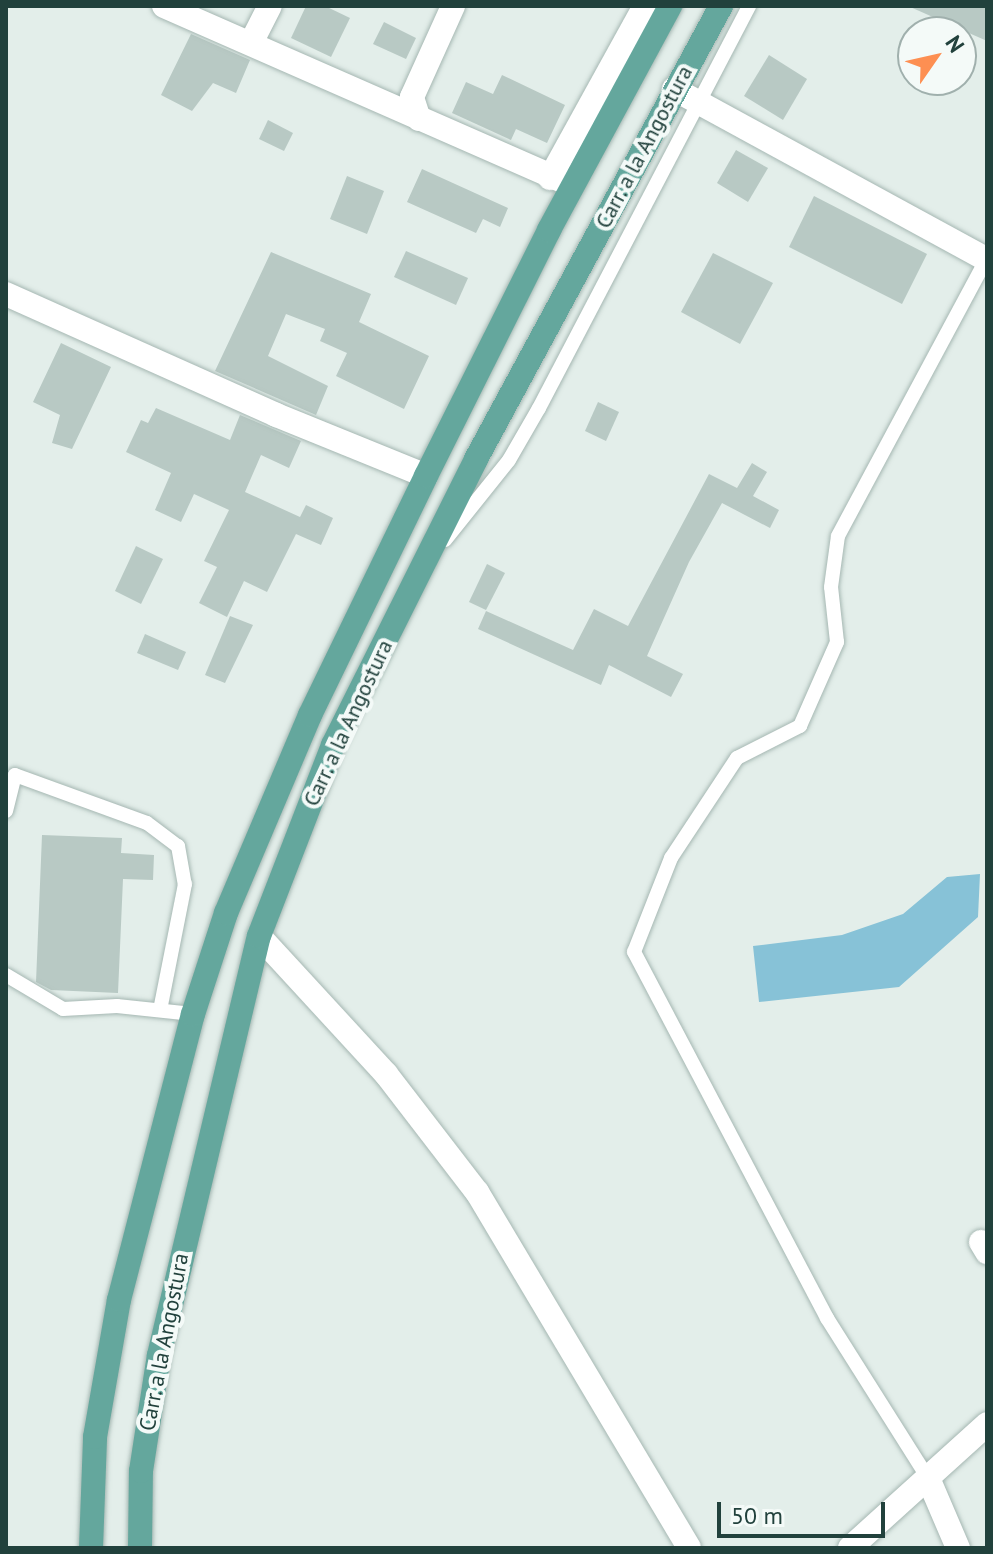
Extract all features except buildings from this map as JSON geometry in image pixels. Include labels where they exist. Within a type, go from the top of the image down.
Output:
[{"type":"main road","name":"Carr. a la Angostura","points":[[91,1548],[95,1437],[119,1300],[193,1014],[226,913],[310,715],[426,476],[561,182],[670,6]]},
{"type":"main road","name":"Carr. a la Angostura","points":[[140,1548],[141,1471],[159,1355],[259,936],[333,745],[424,567],[685,96],[721,6]]},
{"type":"street","points":[[164,6],[252,41],[561,182],[645,6]]},
{"type":"street","points":[[252,41],[270,6]]},
{"type":"street","points":[[419,119],[412,97],[453,6]]},
{"type":"street","points":[[685,96],[986,260]]},
{"type":"street","points":[[6,294],[276,415],[426,476]]},
{"type":"street","points":[[259,936],[386,1074],[477,1192],[689,1548]]},
{"type":"street","points":[[850,1548],[987,1424]]},
{"type":"street","points":[[928,1478],[958,1548]]},
{"type":"lane","points":[[685,96],[749,6]]},
{"type":"lane","points":[[928,1478],[827,1318],[634,952],[671,858],[737,758],[800,726],[837,642],[831,587],[838,536],[986,260]]},
{"type":"lane","points":[[6,811],[15,775],[147,823],[178,846],[185,884],[160,1010]]},
{"type":"lane","points":[[6,975],[63,1009],[160,1010],[193,1014]]},
{"type":"water","points":[[980,874],[978,917],[899,987],[759,1002],[753,946],[842,935],[903,914],[947,877]]}]
